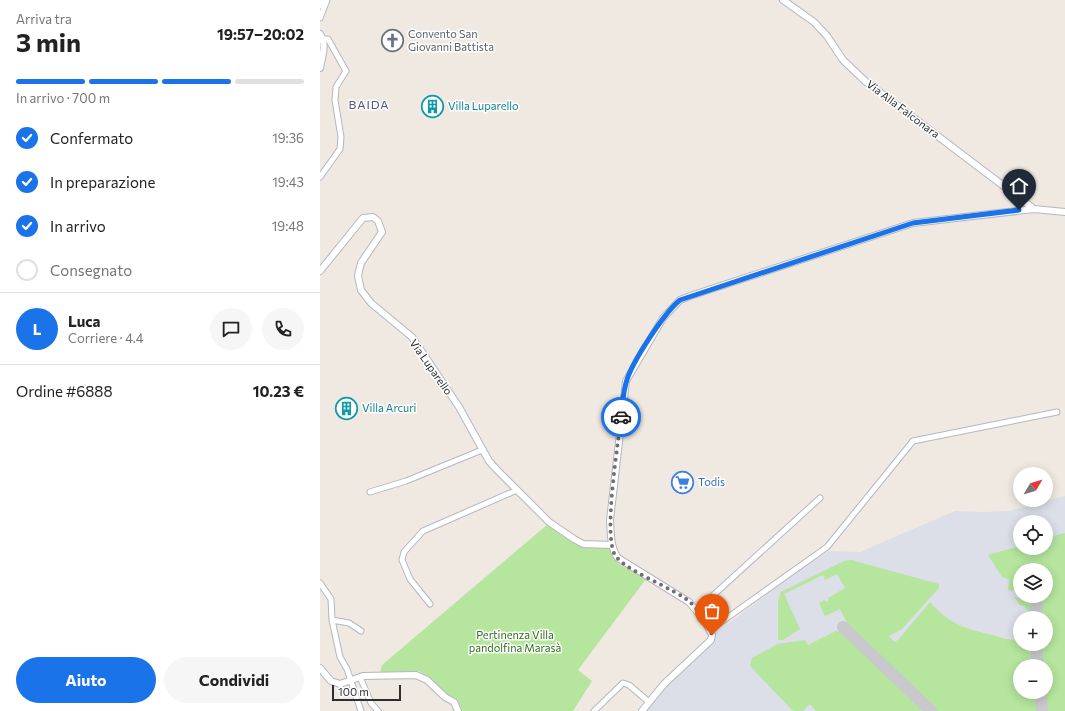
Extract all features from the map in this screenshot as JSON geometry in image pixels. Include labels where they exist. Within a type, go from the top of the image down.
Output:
[{"type":"street","points":[[320,6],[322,0]]},
{"type":"street","points":[[320,18],[327,0]]},
{"type":"street","name":"Via Alla Falconara","points":[[783,0],[814,22],[827,36],[843,60],[865,81],[1034,209]]},
{"type":"street","points":[[320,68],[322,36],[328,39],[346,71],[336,87],[335,100],[341,137],[340,148],[320,177]]},
{"type":"street","points":[[642,711],[664,684],[711,640],[712,635],[697,610],[689,602],[618,558],[614,553],[612,545],[610,520],[626,381],[663,318],[680,300],[913,223],[1034,209],[1065,212]]},
{"type":"street","name":"Via Luparello","points":[[320,271],[363,218],[373,217],[378,221],[382,232],[361,263],[358,276],[361,290],[371,303],[416,342],[459,408],[489,461],[517,490],[550,522],[574,539],[583,544],[612,545]]},
{"type":"street","points":[[710,630],[827,547],[913,441],[1057,412]]},
{"type":"street","points":[[370,492],[406,481],[482,450]]},
{"type":"street","points":[[430,604],[410,579],[402,560],[404,552],[423,531],[517,490]]},
{"type":"street","points":[[697,610],[820,498]]},
{"type":"street","points":[[320,583],[331,599],[332,620],[340,657],[362,711]]},
{"type":"street","points":[[332,620],[349,623],[361,631]]},
{"type":"street","points":[[320,668],[330,681],[340,684],[360,677],[409,674],[422,677],[454,702],[458,711]]},
{"type":"street","points":[[360,677],[371,703],[378,711]]},
{"type":"street","points":[[594,711],[623,683],[629,685],[649,702]]},
{"type":"shaded area","points":[[1065,496],[1065,711],[645,711],[660,692],[713,641],[715,634],[787,579],[828,551],[860,552],[955,511],[1009,511],[1024,507],[1053,507],[1053,499]]},
{"type":"green space","name":"Pertinenza Villa pandolfina Marasà","points":[[548,524],[572,541],[606,547],[610,550],[617,563],[646,579],[578,670],[592,681],[573,711],[462,711],[457,699],[445,693],[427,676],[419,671],[380,673],[382,665]]},
{"type":"green space","points":[[1065,533],[1065,711],[1047,711],[1046,699],[1053,699],[1053,659],[1041,659],[1041,651],[1053,651],[1053,611],[1039,611],[1042,603],[1053,603],[1053,563],[1013,563],[1013,591],[1008,590],[1009,579],[1002,577],[988,555],[1013,548],[1013,555],[1053,555],[1053,536]]},
{"type":"green space","points":[[851,560],[939,584],[939,588],[902,629],[889,636],[894,642],[898,640],[930,602],[944,616],[966,628],[1013,640],[1013,651],[1033,651],[1033,659],[1013,659],[1013,699],[1038,699],[1039,711],[936,711],[850,629],[840,609],[825,616],[819,603],[824,600],[826,602],[829,600],[828,598],[845,588],[837,574],[825,580],[823,575],[784,594],[800,629],[783,640],[778,640],[778,601],[781,592],[844,561]]},
{"type":"green space","points":[[1018,603],[1032,603],[1032,611],[1028,611],[1024,606]]},
{"type":"green space","points":[[836,631],[843,632],[926,711],[816,711],[810,704],[803,711],[793,711],[750,666],[752,658],[778,644],[805,640],[808,645]]},
{"type":"taxiway","points":[[1036,611],[1037,605]]},
{"type":"taxiway","points":[[843,627],[931,711]]},
{"type":"taxiway","points":[[1037,651],[1037,659]]},
{"type":"taxiway","points":[[1041,699],[1042,711]]},
{"type":"way so far","points":[[621,417],[610,520],[614,553],[618,558],[634,570],[689,602],[704,620],[712,635]]},
{"type":"place","name":"Convento San Giovanni Battista","points":[[393,40]]},
{"type":"place","name":"Villa Luparello","points":[[432,106]]},
{"type":"place","name":"Villa Arcuri","points":[[347,408]]},
{"type":"place","name":"Todis","points":[[683,482]]},
{"type":"district","name":"BAIDA","points":[[369,105]]},
{"type":"route","points":[[621,417],[624,391],[630,372],[663,318],[680,300],[913,223],[1019,210]]}]
